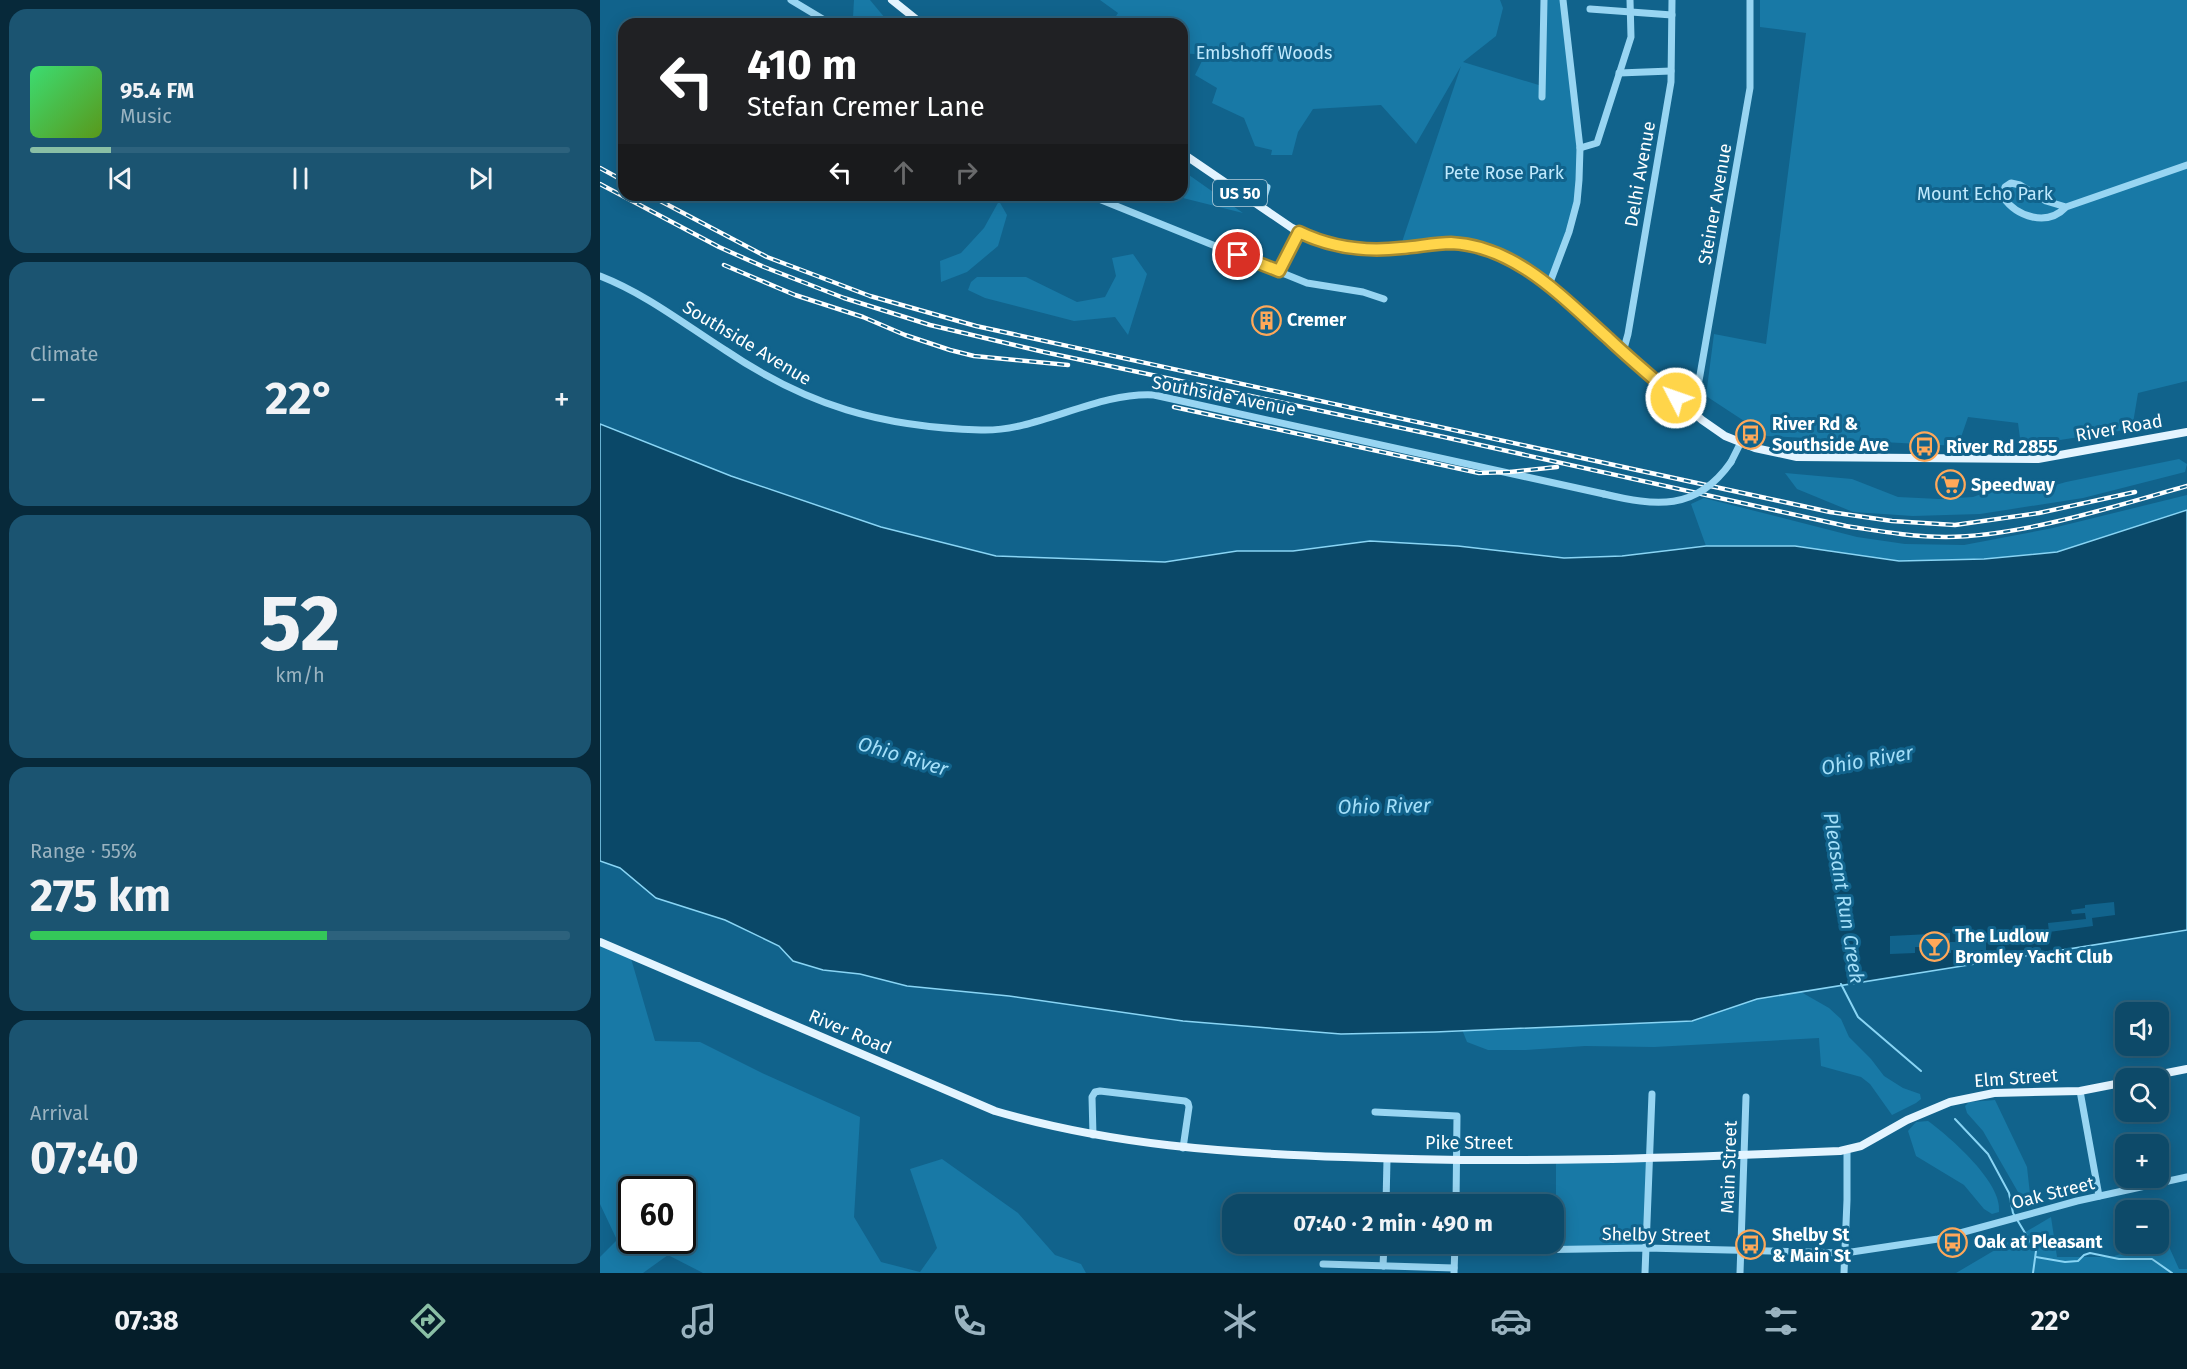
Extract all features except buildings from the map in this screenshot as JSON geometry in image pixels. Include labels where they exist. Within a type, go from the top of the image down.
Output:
[{"type":"main road","points":[[892,0],[914,18]]},
{"type":"main road","name":"River Road","points":[[1188,157],[1299,232],[1325,243],[1356,248],[1400,249],[1452,243],[1478,248],[1512,261],[1549,285],[1690,410],[1725,436],[1755,448],[1797,458],[2038,459],[2187,432]]},
{"type":"main road","name":"River Road","points":[[600,942],[995,1112],[1042,1125],[1092,1135]]},
{"type":"main road","points":[[2169,1073],[2187,1069]]},
{"type":"main road","name":"Elm Street","points":[[1847,1150],[1861,1146],[1907,1120],[1950,1102],[1994,1093],[2080,1091],[2115,1084]]},
{"type":"main road","name":"Pike Street","points":[[1092,1135],[1183,1148],[1388,1159],[1650,1158],[1847,1150]]},
{"type":"street","points":[[792,0],[821,18]]},
{"type":"street","points":[[1542,97],[1544,0]]},
{"type":"street","points":[[1549,285],[1569,232],[1577,202],[1580,148],[1563,0]]},
{"type":"street","points":[[1580,148],[1597,143],[1631,37],[1630,0]]},
{"type":"street","name":"Delhi Avenue","points":[[1623,352],[1650,209],[1671,71],[1672,0]]},
{"type":"street","name":"Steiner Avenue","points":[[1690,410],[1698,386],[1750,88],[1750,0]]},
{"type":"street","points":[[1590,9],[1672,15]]},
{"type":"street","points":[[1619,73],[1671,71]]},
{"type":"street","points":[[2066,207],[2046,201],[2020,185],[2011,183],[2005,187],[2003,197],[2019,213],[2044,217],[2060,213],[2066,207],[2187,165]]},
{"type":"street","points":[[1261,207],[1267,187]]},
{"type":"street","points":[[1104,201],[1307,283],[1363,292],[1384,299]]},
{"type":"street","points":[[1279,271],[1299,232]]},
{"type":"street","name":"Southside Avenue","points":[[600,276],[640,295],[726,352],[791,389],[836,408],[895,423],[985,431],[1017,426],[1128,396],[1154,395],[1643,503],[1677,501],[1705,489],[1721,476],[1741,442]]},
{"type":"street","points":[[2080,1091],[2098,1197]]},
{"type":"street","points":[[1092,1135],[1092,1097],[1095,1092],[1185,1101],[1189,1107],[1183,1148]]},
{"type":"street","points":[[1645,1273],[1652,1094]]},
{"type":"street","name":"Main Street","points":[[1740,1273],[1746,1097]]},
{"type":"street","points":[[1375,1112],[1457,1116],[1456,1194]]},
{"type":"street","points":[[1844,1273],[1847,1150]]},
{"type":"street","points":[[1386,1194],[1388,1159]]},
{"type":"street","name":"Oak Street","points":[[1928,1241],[2025,1215],[2187,1177]]},
{"type":"street","name":"Shelby Street","points":[[1564,1248],[1845,1253],[1928,1241]]},
{"type":"street","points":[[1383,1266],[1384,1254]]},
{"type":"street","points":[[1323,1264],[1454,1270],[1455,1254]]},
{"type":"green space","points":[[854,0],[870,0],[885,18],[855,18],[853,17]]},
{"type":"green space","points":[[1100,0],[1500,0],[1503,8],[1496,36],[1463,62],[1542,86],[1544,0],[1563,0],[1580,148],[1577,202],[1549,285],[1512,261],[1452,243],[1400,248],[1461,66],[1416,144],[1381,105],[1313,109],[1298,132],[1292,155],[1271,155],[1272,150],[1255,146],[1244,118],[1212,103],[1217,88],[1195,75],[1205,55],[1188,54],[1188,18],[1115,18],[1118,13]]},
{"type":"green space","name":"Mount Echo Park","points":[[1760,0],[2187,0],[2187,381],[2138,393],[2132,429],[2021,446],[2018,423],[1968,417],[1958,446],[1767,436],[1706,396],[1714,334],[1766,344],[1806,33],[1760,27]]},
{"type":"green space","points":[[1189,175],[1243,213],[1188,199]]},
{"type":"green space","points":[[999,201],[1007,215],[998,246],[967,272],[941,282],[940,261],[961,253],[984,228]]},
{"type":"green space","points":[[1133,254],[1147,274],[1128,335],[1115,317],[1074,321],[985,298],[968,290],[971,282],[977,277],[1026,277],[1077,302],[1105,297],[1116,276],[1112,258]]},
{"type":"green space","points":[[2179,459],[2187,464],[2185,472],[2083,498],[1980,514],[1913,516],[1853,512],[1797,489],[1785,473],[1852,479],[1898,497],[1939,499],[1973,497],[2015,482],[2035,491],[2066,482]]},
{"type":"green space","points":[[2187,495],[2187,510],[2057,552],[1984,559],[1899,561],[1795,546],[1706,546],[1691,504],[1704,498],[1857,537],[1905,544],[1964,545],[2053,528]]},
{"type":"green space","points":[[600,942],[630,955],[655,1041],[700,1042],[860,1117],[854,1217],[881,1262],[920,1272],[937,1248],[910,1169],[942,1159],[1018,1213],[1055,1255],[1081,1264],[1086,1273],[703,1273],[668,1255],[643,1273],[600,1273],[600,1257],[617,1240],[600,1204]]},
{"type":"green space","points":[[1801,992],[1829,1008],[1841,1019],[1849,1037],[1884,1076],[1903,1088],[1920,1094],[1921,1099],[1892,1115],[1870,1084],[1861,1077],[1821,1066],[1819,1038],[1654,1047],[1585,1046],[1488,1050],[1467,1042],[1459,1022],[1757,999]]},
{"type":"green space","points":[[1995,1100],[2027,1167],[2030,1194],[2024,1198],[2018,1192],[1983,1131],[1967,1113],[1965,1106],[1969,1102]]},
{"type":"green space","points":[[1928,1121],[1961,1149],[1984,1175],[1998,1200],[1999,1212],[1992,1214],[1984,1209],[1964,1185],[1916,1156],[1908,1131],[1916,1122]]},
{"type":"green space","points":[[1650,1158],[1646,1248],[1564,1249],[1564,1194],[1556,1194],[1556,1159]]},
{"type":"green space","points":[[2051,1217],[2057,1257],[2169,1254],[2169,1247],[2179,1269],[2187,1269],[2187,1273],[1956,1273]]},
{"type":"water","name":"Ohio River","points":[[600,424],[731,476],[881,527],[996,556],[1165,562],[1237,551],[1293,551],[1370,541],[1458,546],[1564,558],[1622,556],[1706,546],[1795,546],[1899,561],[1984,559],[2057,552],[2187,510],[2187,930],[1757,999],[1692,1021],[1435,1032],[1341,1034],[1183,1021],[1009,996],[907,986],[860,974],[823,970],[793,961],[779,946],[725,920],[656,898],[620,868],[600,861]]},
{"type":"pier","points":[[2114,902],[2115,915],[2092,918],[2093,926],[2049,932],[2048,923],[2086,919],[2085,913],[2072,914],[2071,910],[2085,908],[2085,905]]},
{"type":"pier","points":[[1950,933],[1950,942],[1986,942],[1986,950],[1951,950],[1951,953],[1925,954],[1924,947],[1915,947],[1915,953],[1890,954],[1890,936]]},
{"type":"waterway","name":"Pleasant Run Creek","points":[[1841,984],[1858,1017],[1921,1071]]},
{"type":"waterway","name":"Pleasant Run Creek","points":[[1955,1119],[1988,1154],[2009,1193],[2013,1213],[2036,1251],[2033,1273]]},
{"type":"waterway","points":[[2036,1257],[2065,1262],[2078,1261],[2090,1253],[2119,1259],[2152,1259],[2172,1273]]},
{"type":"railway","points":[[600,168],[618,178]]},
{"type":"railway","points":[[600,184],[618,194]]},
{"type":"railway","points":[[632,201],[719,247],[764,267],[844,298],[930,325],[1044,352],[1846,526],[1946,537],[2006,532],[2067,519],[2187,486]]},
{"type":"railway","points":[[660,201],[767,257],[870,296],[976,326],[1830,512],[1892,521],[1955,525],[2039,513],[2135,492]]},
{"type":"railway","points":[[724,265],[795,295],[863,317],[905,335],[950,350],[974,356],[1068,365]]},
{"type":"railway","points":[[1174,407],[1479,473],[1557,467]]},
{"type":"place","name":"Cremer","points":[[1266,320]]},
{"type":"place","name":"River Rd & Southside Ave","points":[[1751,434]]},
{"type":"place","name":"River Rd 2855","points":[[1925,447]]},
{"type":"place","name":"Speedway","points":[[1950,485]]},
{"type":"place","name":"The Ludlow Bromley Yacht Club","points":[[1934,946]]},
{"type":"place","name":"Oak at Pleasant","points":[[1953,1242]]},
{"type":"place","name":"Shelby St & Main St","points":[[1751,1245]]},
{"type":"route","points":[[1238,255],[1279,271],[1299,232],[1325,243],[1371,250],[1452,243],[1497,254],[1549,285],[1676,398]]},
{"type":"park label","name":"Embshoff Woods","points":[[1264,53]]},
{"type":"park label","name":"Pete Rose Park","points":[[1504,173]]}]
